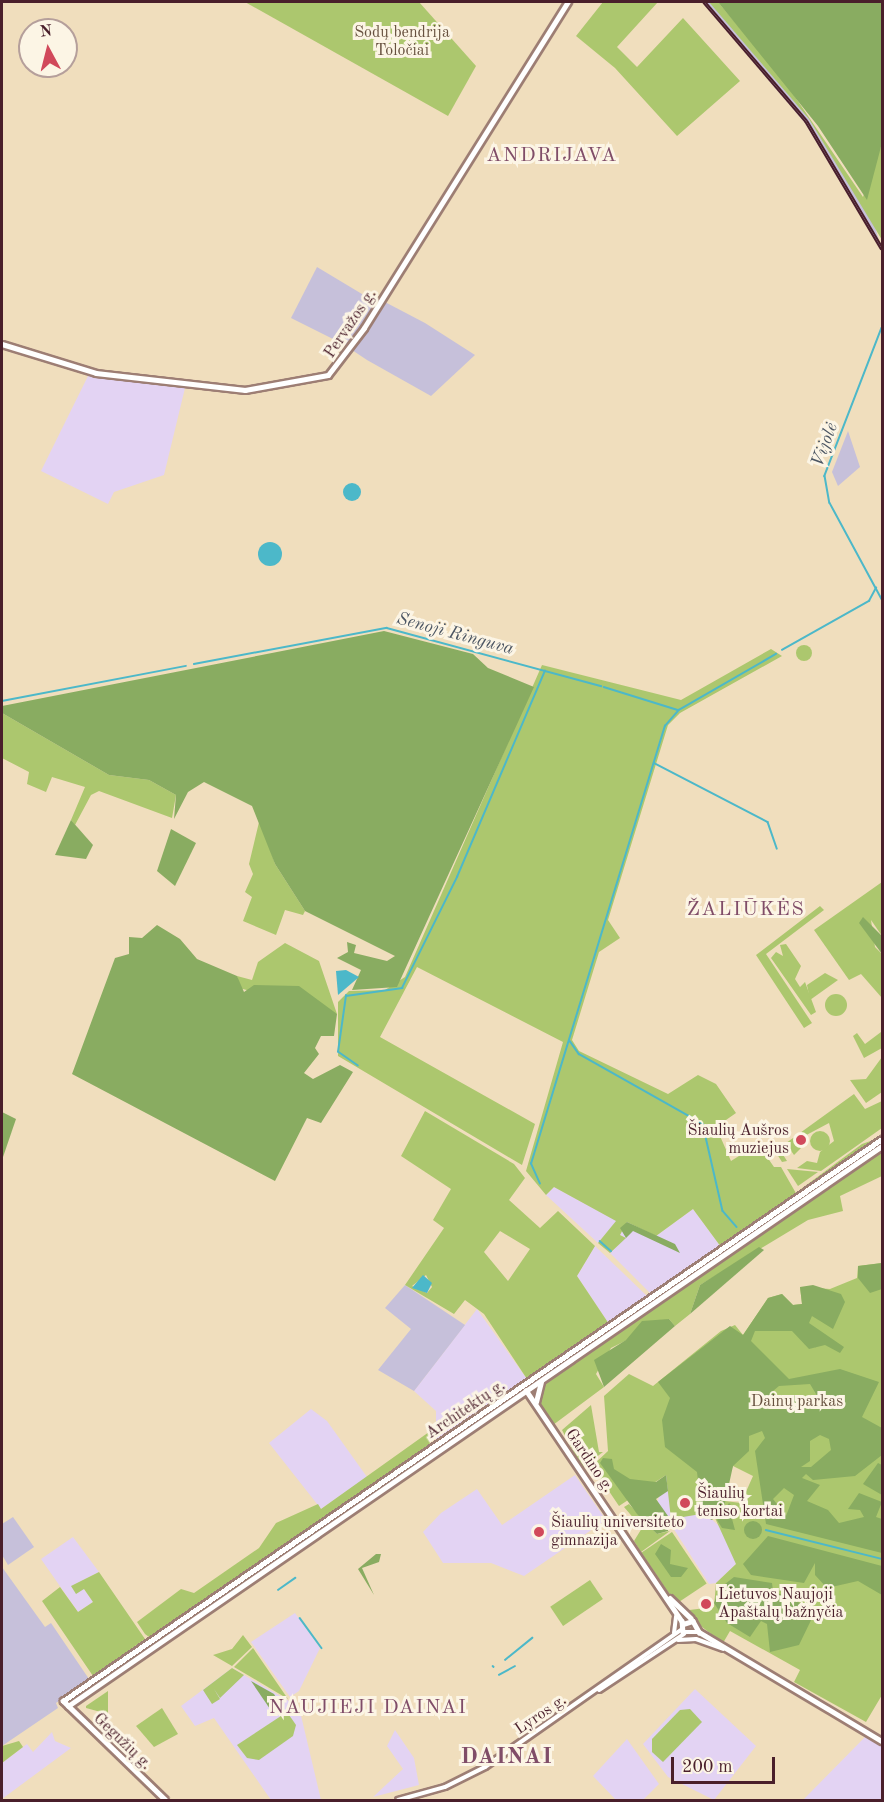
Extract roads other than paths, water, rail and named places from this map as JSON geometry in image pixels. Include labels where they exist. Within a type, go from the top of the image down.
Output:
[{"type":"main road","name":"Pervažos g.","points":[[2,344],[96,373],[245,390],[328,375],[364,328],[568,2]]},
{"type":"main road","name":"Architektų g.","points":[[844,1169],[882,1139]]},
{"type":"main road","name":"Architektų g.","points":[[63,1701],[432,1451],[523,1385],[844,1169],[882,1146]]},
{"type":"main road","name":"Architektų g.","points":[[432,1451],[526,1391],[654,1299]]},
{"type":"main road","points":[[538,1407],[536,1393],[543,1379]]},
{"type":"main road","name":"Gardino g.","points":[[523,1385],[655,1579],[683,1629]]},
{"type":"main road","name":"Gardino g.","points":[[655,1579],[699,1630]]},
{"type":"main road","name":"Architektų g.","points":[[68,1706],[199,1611]]},
{"type":"main road","points":[[732,1653],[683,1629],[692,1621],[699,1630],[732,1653],[882,1741]]},
{"type":"main road","points":[[694,1635],[699,1630]]},
{"type":"main road","name":"Gegužių g.","points":[[63,1701],[165,1800]]},
{"type":"street","points":[[655,1651],[678,1627],[666,1597]]},
{"type":"street","name":"Lyros g.","points":[[655,1651],[683,1629]]},
{"type":"street","name":"Lyros g.","points":[[398,1800],[468,1777],[655,1651],[683,1629]]},
{"type":"street","points":[[655,1651],[685,1638],[723,1649]]},
{"type":"water","points":[[352,483],[358,486],[361,492],[358,498],[352,501],[346,498],[343,492],[346,486]]},
{"type":"water","points":[[270,542],[278,546],[282,554],[278,562],[270,566],[262,562],[258,554],[262,546]]},
{"type":"water","points":[[346,970],[359,977],[338,995],[336,971]]},
{"type":"water","points":[[423,1275],[432,1283],[427,1293],[412,1288]]},
{"type":"waterway","name":"Vijolė","points":[[882,328],[825,476],[830,503],[882,599]]},
{"type":"waterway","points":[[782,650],[869,601],[876,588]]},
{"type":"waterway","name":"Senoji Ringuva","points":[[194,664],[387,628],[601,686]]},
{"type":"waterway","points":[[540,1184],[531,1164],[665,726],[679,710],[776,654]]},
{"type":"waterway","name":"Senoji Ringuva","points":[[2,701],[186,666]]},
{"type":"waterway","points":[[358,1066],[338,1052],[346,996],[402,988],[457,877],[545,671]]},
{"type":"waterway","name":"Senoji Ringuva","points":[[604,687],[678,710]]},
{"type":"waterway","points":[[654,763],[768,822],[777,848]]},
{"type":"waterway","points":[[570,1041],[579,1054],[703,1124],[723,1211],[737,1227]]},
{"type":"waterway","points":[[600,1241],[611,1251]]},
{"type":"waterway","points":[[766,1530],[882,1559]]},
{"type":"waterway","points":[[278,1590],[295,1578]]},
{"type":"waterway","points":[[300,1618],[322,1648]]},
{"type":"waterway","points":[[505,1660],[532,1638]]},
{"type":"waterway","points":[[499,1675],[515,1666]]},
{"type":"railway","points":[[704,2],[806,121],[882,249]]},
{"type":"place","name":"Šiaulių Aušros muziejus","points":[[801,1140]]},
{"type":"place","name":"Šiaulių teniso kortai","points":[[685,1503]]},
{"type":"place","name":"Šiaulių universiteto gimnazija","points":[[539,1532]]},
{"type":"place","name":"Lietuvos Naujoji Apaštalų bažnyčia","points":[[706,1604]]},
{"type":"district","name":"ANDRIJAVA","points":[[552,156]]},
{"type":"district","name":"ŽALIŪKĖS","points":[[746,910]]},
{"type":"district","name":"NAUJIEJI DAINAI","points":[[368,1708]]},
{"type":"district","name":"DAINAI","points":[[507,1758]]},
{"type":"park label","name":"Sodų bendrija Toločiai","points":[[402,42]]},
{"type":"park label","name":"Dainų parkas","points":[[797,1402]]}]
